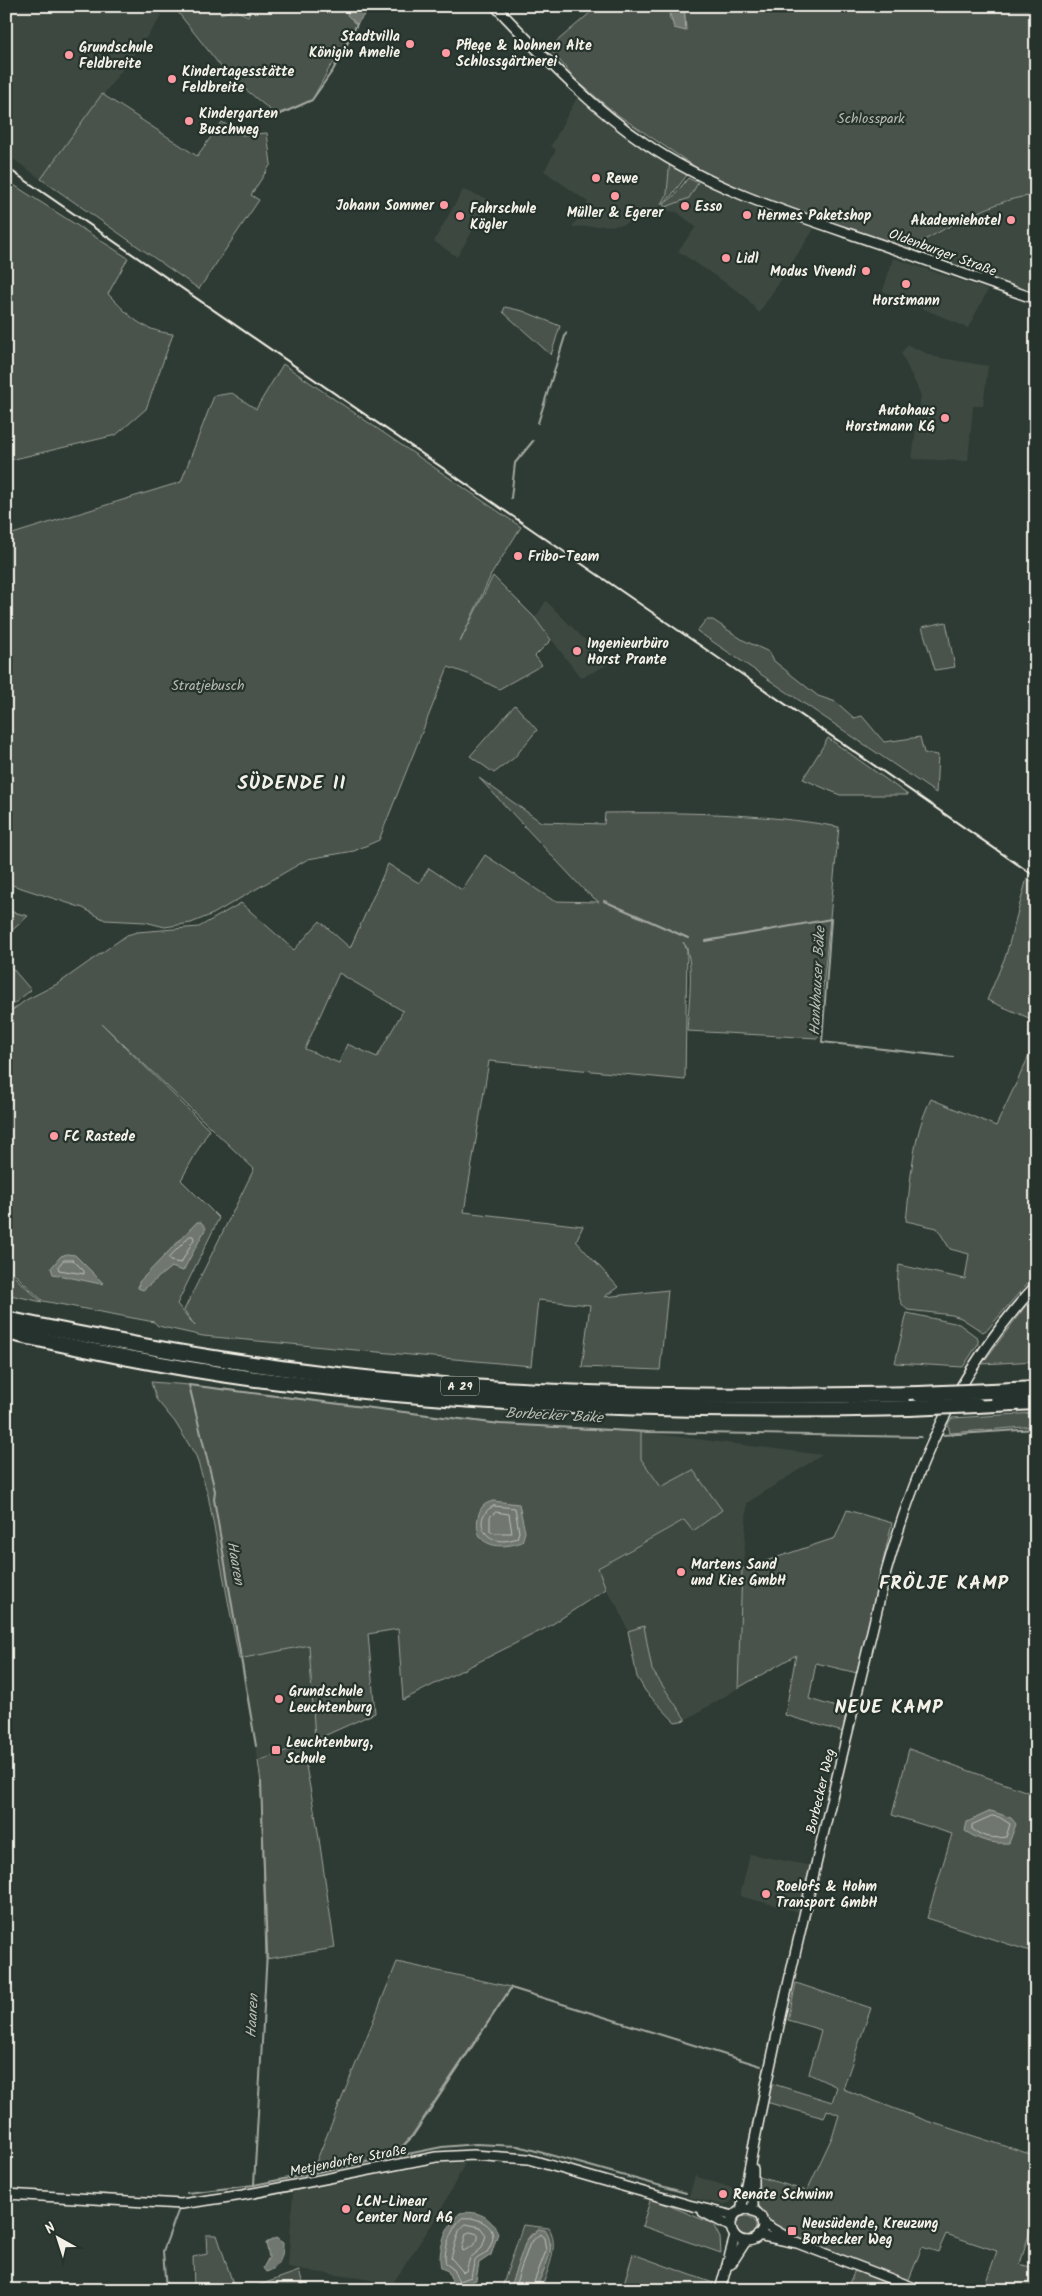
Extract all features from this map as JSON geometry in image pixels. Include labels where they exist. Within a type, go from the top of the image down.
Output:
[{"type":"highway","name":"A 29","points":[[6,1319],[192,1355],[322,1373],[398,1381],[631,1395],[816,1396],[1036,1389]]},
{"type":"highway","name":"A 29","points":[[6,1332],[93,1352],[246,1378],[471,1401],[558,1406],[714,1410],[910,1408],[1036,1402]]},
{"type":"street","name":"Oldenburger Straße","points":[[495,6],[572,86],[604,114],[646,145],[690,171],[748,198],[1036,299]]},
{"type":"street","name":"Borbecker Weg","points":[[738,2213],[793,1961],[886,1572],[900,1523],[929,1446],[976,1361],[1010,1315],[1036,1285]]},
{"type":"street","name":"Borbecker Weg","points":[[753,2146],[753,2211]]},
{"type":"street","name":"Metjendorfer Straße","points":[[6,2194],[180,2204],[243,2195],[436,2156],[473,2155],[537,2162],[689,2206],[738,2213]]},
{"type":"street","name":"Metjendorfer Straße","points":[[689,2206],[731,2227]]},
{"type":"street","points":[[720,2290],[735,2236],[731,2227],[738,2213],[753,2211],[758,2214],[762,2223],[797,2243],[920,2290]]},
{"type":"street","points":[[758,2236],[762,2223]]},
{"type":"street","points":[[735,2236],[746,2241]]},
{"type":"street","points":[[726,2271],[746,2241],[758,2236],[797,2243]]},
{"type":"shaded area","name":"Grundschule Feldbreite","points":[[6,6],[155,6],[162,16],[41,179],[6,154]]},
{"type":"shaded area","points":[[580,92],[670,159],[667,194],[661,205],[642,217],[622,225],[572,227],[588,202],[544,171],[556,150],[551,146]]},
{"type":"shaded area","points":[[688,177],[747,203],[814,229],[759,313],[745,296],[678,251],[696,227],[677,212],[666,211],[662,207]]},
{"type":"shaded area","points":[[463,190],[491,200],[457,257],[434,241]]},
{"type":"shaded area","points":[[1023,196],[1036,197],[1036,297],[908,249],[992,207]]},
{"type":"shaded area","points":[[893,258],[988,290],[968,328],[883,291]]},
{"type":"shaded area","points":[[908,345],[935,357],[988,366],[983,406],[973,406],[968,461],[912,459],[921,395],[901,353]]},
{"type":"shaded area","points":[[546,601],[609,664],[581,678],[535,618]]},
{"type":"shaded area","points":[[641,1432],[822,1455],[747,1503],[737,1689],[687,1719],[652,1670],[644,1627],[628,1631],[619,1609],[606,1589],[598,1569],[685,1520],[641,1459]]},
{"type":"shaded area","name":"Grundschule Leuchtenburg","points":[[309,1645],[315,1740],[258,1760],[239,1659]]},
{"type":"shaded area","points":[[750,1854],[812,1866],[799,1912],[740,1896]]},
{"type":"shaded area","points":[[446,2162],[465,2163],[440,2212],[393,2283],[288,2268],[293,2192]]},
{"type":"shaded area","points":[[695,2176],[735,2189],[731,2202],[723,2205],[689,2197]]},
{"type":"green space","points":[[173,6],[218,6],[221,14],[232,10],[231,6],[239,6],[237,11],[248,16],[252,6],[350,6],[353,22],[357,24],[344,52],[330,67],[312,100],[298,107],[275,114],[226,73]]},
{"type":"green space","name":"Schlosspark","points":[[598,6],[668,6],[670,20],[686,30],[684,6],[1036,6],[1036,196],[1006,201],[971,216],[907,249],[750,195],[709,176],[615,113],[577,81],[549,48]]},
{"type":"green space","points":[[102,94],[197,156],[222,122],[242,135],[267,133],[271,164],[251,195],[259,200],[199,289],[41,179]]},
{"type":"green space","points":[[670,159],[690,171],[671,196],[661,205],[667,194]]},
{"type":"green space","points":[[688,178],[698,183],[689,198],[666,207],[663,205],[675,195]]},
{"type":"green space","points":[[6,180],[128,258],[108,294],[136,321],[152,329],[173,334],[146,409],[116,435],[6,461]]},
{"type":"green space","points":[[505,307],[523,311],[560,326],[551,355],[503,312]]},
{"type":"green space","name":"Stratjebusch","points":[[283,364],[521,527],[491,575],[460,642],[493,576],[534,617],[551,640],[535,656],[542,665],[499,689],[471,675],[448,667],[379,840],[354,851],[308,859],[213,914],[191,923],[165,927],[145,922],[105,920],[83,908],[6,883],[6,536],[181,482],[214,396],[232,393],[256,409]]},
{"type":"green space","points":[[706,620],[713,620],[743,640],[769,652],[774,661],[818,696],[836,702],[854,718],[862,716],[884,742],[920,737],[924,753],[938,755],[936,793],[697,631]]},
{"type":"green space","points":[[946,622],[955,667],[935,670],[922,627]]},
{"type":"green space","points":[[515,705],[537,730],[514,758],[494,773],[470,756]]},
{"type":"green space","points":[[828,738],[908,795],[840,795],[803,779]]},
{"type":"green space","points":[[479,778],[541,822],[604,824],[605,813],[664,813],[752,816],[839,827],[818,1038],[687,1031],[690,972],[687,950],[685,1080],[489,1061],[464,1212],[583,1226],[576,1241],[618,1287],[604,1297],[668,1290],[660,1370],[582,1367],[590,1305],[538,1300],[531,1366],[203,1336],[158,1326],[154,1322],[43,1301],[6,1266],[6,1015],[26,1000],[59,983],[127,935],[137,932],[199,927],[241,903],[294,950],[320,921],[350,948],[388,864],[419,883],[429,868],[462,890],[485,855],[554,901],[599,902],[585,891]],"holes":[[[339,973],[403,1011],[377,1057],[347,1044],[339,1063],[305,1049]],[[102,1024],[254,1169],[184,1310],[195,1326],[177,1304],[219,1218],[181,1180],[209,1130]]]},
{"type":"green space","points":[[1027,878],[1036,884],[1036,1021],[987,1000],[1006,955]]},
{"type":"green space","points":[[6,910],[28,916],[6,936]]},
{"type":"green space","points":[[6,961],[31,990],[6,1010]]},
{"type":"green space","points":[[1036,1041],[1036,1273],[988,1329],[983,1332],[961,1318],[952,1315],[908,1310],[901,1302],[899,1296],[899,1265],[965,1279],[969,1254],[950,1249],[937,1228],[906,1221],[916,1143],[931,1099],[996,1126]]},
{"type":"green space","points":[[6,1269],[42,1302],[6,1294]]},
{"type":"green space","points":[[1036,1292],[1036,1361],[982,1364]]},
{"type":"green space","points":[[907,1313],[959,1324],[978,1338],[978,1344],[963,1367],[895,1363]]},
{"type":"green space","points":[[151,1382],[189,1385],[500,1424],[641,1432],[641,1459],[661,1487],[693,1470],[722,1510],[693,1531],[684,1520],[598,1568],[606,1589],[548,1627],[403,1700],[398,1629],[368,1634],[375,1713],[315,1740],[309,1645],[239,1659],[208,1495],[196,1456],[175,1422],[156,1399]]},
{"type":"green space","points":[[1036,1413],[1036,1426],[950,1433],[948,1424],[952,1418]]},
{"type":"green space","points":[[847,1510],[892,1523],[857,1673],[816,1663],[809,1699],[846,1710],[843,1732],[785,1715],[796,1655],[738,1688],[742,1569],[835,1538]]},
{"type":"green space","points":[[644,1626],[652,1670],[686,1720],[675,1722],[646,1692],[637,1677],[628,1631]]},
{"type":"green space","points":[[302,1745],[317,1825],[335,1948],[266,1959],[261,1782],[258,1761]]},
{"type":"green space","points":[[909,1749],[1036,1795],[1036,1953],[927,1918],[952,1834],[892,1815]]},
{"type":"green space","points":[[397,1962],[511,1987],[411,2136],[393,2156],[312,2172]]},
{"type":"green space","points":[[796,1983],[871,2008],[843,2089],[927,2121],[1036,2156],[1036,2232],[1030,2231],[1020,2264],[1036,2269],[1029,2290],[983,2290],[997,2251],[946,2234],[938,2252],[922,2247],[908,2282],[796,2238],[798,2228],[795,2238],[774,2226],[763,2214],[758,2200],[756,2176],[807,2191],[833,2135],[839,2115],[827,2110],[824,2118],[766,2102],[770,2083],[832,2102],[837,2087],[809,2074],[821,2030],[788,2020]]},
{"type":"green space","points":[[651,2198],[713,2224],[720,2238],[721,2253],[642,2226]]},
{"type":"green space","points":[[746,2216],[753,2219],[756,2226],[753,2233],[746,2236],[739,2233],[736,2226],[739,2219]]},
{"type":"green space","points":[[523,2225],[549,2228],[552,2235],[553,2251],[549,2267],[541,2290],[535,2290],[550,2252],[551,2243],[533,2232],[526,2241],[512,2290],[501,2290]]},
{"type":"green space","points":[[206,2235],[217,2235],[235,2290],[192,2290],[194,2289],[193,2257],[207,2254]]},
{"type":"green space","points":[[633,2254],[713,2283],[711,2290],[643,2290],[624,2283]]},
{"type":"green space","points":[[855,2270],[885,2282],[882,2290],[846,2290]]},
{"type":"green space","points":[[299,2271],[305,2290],[246,2290]]},
{"type":"water","points":[[350,6],[371,6],[357,24],[347,15]]},
{"type":"water","points":[[668,6],[684,6],[686,31],[674,28]]},
{"type":"water","points":[[197,1222],[201,1222],[206,1228],[183,1271],[171,1267],[143,1290],[138,1288],[139,1282]]},
{"type":"water","points":[[67,1254],[75,1255],[103,1283],[53,1274],[51,1268],[61,1256]]},
{"type":"water","points":[[493,1501],[519,1504],[525,1532],[522,1542],[513,1545],[497,1546],[487,1543],[480,1537],[477,1523],[479,1514],[483,1506]]},
{"type":"water","points":[[991,1811],[1011,1818],[1016,1824],[1009,1843],[986,1841],[965,1831],[967,1822]]},
{"type":"water","points":[[467,2212],[483,2216],[492,2223],[498,2233],[491,2255],[479,2263],[476,2280],[461,2286],[453,2284],[448,2271],[441,2268],[440,2261],[440,2254],[447,2231],[460,2213]]},
{"type":"water","points":[[538,2229],[545,2230],[550,2244],[550,2251],[543,2272],[535,2290],[512,2290],[511,2283],[526,2241]]},
{"type":"water","points":[[276,2238],[283,2243],[280,2261],[275,2268],[266,2272],[263,2268],[269,2257],[266,2243]]},
{"type":"waterway","points":[[276,116],[312,100],[333,70],[357,24]]},
{"type":"waterway","name":"Hankhauser Bäke","points":[[538,423],[566,333]]},
{"type":"waterway","name":"Hankhauser Bäke","points":[[511,498],[515,463],[533,441]]},
{"type":"waterway","name":"Hankhauser Bäke","points":[[604,901],[688,938]]},
{"type":"waterway","name":"Hankhauser Bäke","points":[[706,941],[831,919],[822,1042],[953,1057]]},
{"type":"waterway","name":"Borbecker Bäke","points":[[256,1746],[214,1499],[215,1491],[189,1385],[500,1424],[648,1432],[921,1437]]},
{"type":"waterway","name":"Borbecker Bäke","points":[[942,1435],[1036,1429]]},
{"type":"waterway","name":"Haaren","points":[[187,2193],[254,2185],[267,1952],[261,1782]]},
{"type":"waterway","points":[[393,2156],[412,2137],[511,1988],[761,2066]]},
{"type":"waterway","points":[[254,2185],[442,2147],[476,2144],[518,2146],[686,2193]]},
{"type":"waterway","name":"Haaren","points":[[166,2290],[163,2251],[180,2206]]},
{"type":"railway","points":[[6,167],[1036,877]]},
{"type":"place","name":"Stadtvilla Königin Amelie","points":[[410,44]]},
{"type":"place","name":"Pflege & Wohnen Alte Schlossgärtnerei","points":[[446,53]]},
{"type":"place","name":"Grundschule Feldbreite","points":[[69,55]]},
{"type":"place","name":"Kindertagesstätte Feldbreite","points":[[172,79]]},
{"type":"place","name":"Kindergarten Buschweg","points":[[189,121]]},
{"type":"place","name":"Rewe","points":[[596,178]]},
{"type":"place","name":"Müller & Egerer","points":[[615,196]]},
{"type":"place","name":"Johann Sommer","points":[[444,205]]},
{"type":"place","name":"Esso","points":[[685,206]]},
{"type":"place","name":"Hermes Paketshop","points":[[747,215]]},
{"type":"place","name":"Fahrschule Kögler","points":[[460,216]]},
{"type":"place","name":"Akademiehotel","points":[[1011,220]]},
{"type":"place","name":"Lidl","points":[[726,258]]},
{"type":"place","name":"Modus Vivendi","points":[[866,271]]},
{"type":"place","name":"Horstmann","points":[[906,284]]},
{"type":"place","name":"Autohaus Horstmann KG","points":[[945,418]]},
{"type":"place","name":"Fribo-Team","points":[[518,556]]},
{"type":"place","name":"Ingenieurbüro Horst Prante","points":[[577,651]]},
{"type":"place","name":"FC Rastede","points":[[54,1136]]},
{"type":"place","name":"Martens Sand und Kies GmbH","points":[[681,1572]]},
{"type":"place","name":"Grundschule Leuchtenburg","points":[[279,1699]]},
{"type":"place","name":"Leuchtenburg, Schule","points":[[276,1750]]},
{"type":"place","name":"Roelofs & Hohm Transport GmbH","points":[[766,1894]]},
{"type":"place","name":"Renate Schwinn","points":[[723,2194]]},
{"type":"place","name":"LCN-Linear Center Nord AG","points":[[346,2209]]},
{"type":"place","name":"Neusüdende, Kreuzung Borbecker Weg","points":[[792,2231]]},
{"type":"district","name":"SÜDENDE II","points":[[292,782]]},
{"type":"district","name":"FRÖLJE KAMP","points":[[944,1582]]},
{"type":"district","name":"NEUE KAMP","points":[[889,1706]]}]
